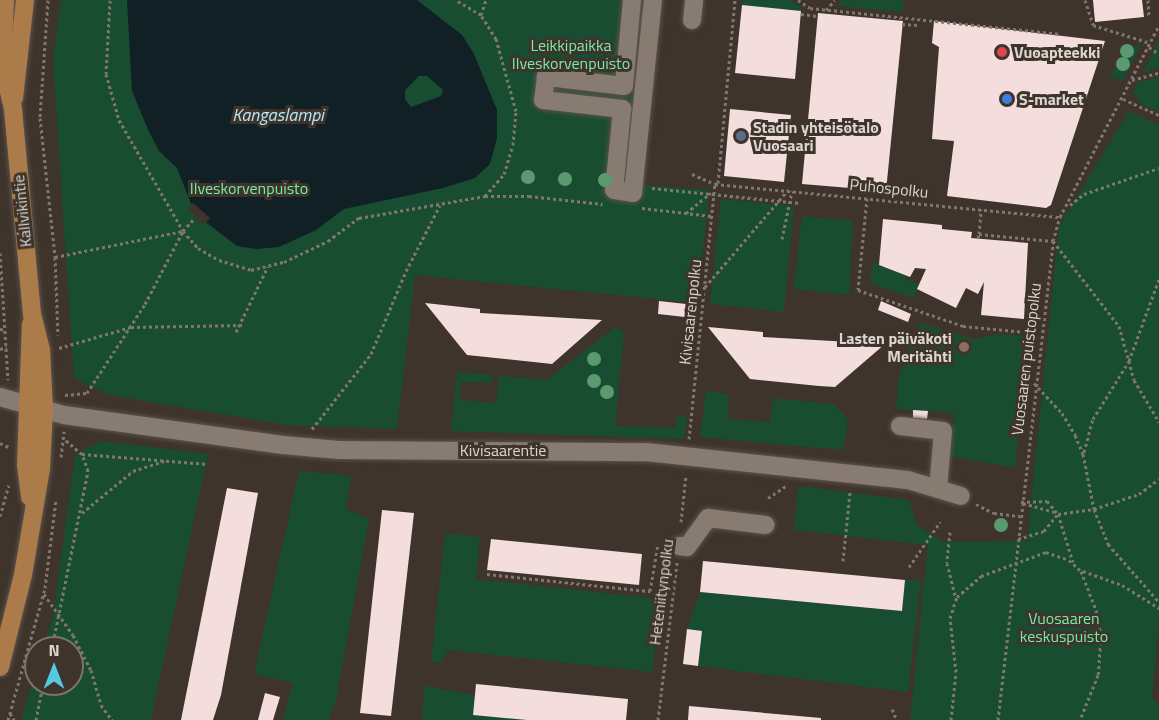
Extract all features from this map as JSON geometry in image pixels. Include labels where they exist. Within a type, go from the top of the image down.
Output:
[{"type":"main road","name":"Kallvikintie","points":[[0,667],[23,574],[31,508],[26,465],[36,406],[32,314],[13,108],[2,62],[6,0]]},
{"type":"main road","name":"Kallvikintie","points":[[13,108],[25,0]]},
{"type":"street","points":[[633,0],[624,86],[546,78],[543,100],[622,109],[614,190],[633,193],[653,0]]},
{"type":"street","points":[[692,20],[694,0]]},
{"type":"street","name":"Kivisaarentie","points":[[0,397],[117,424],[297,446],[339,450],[646,452],[908,480],[961,496]]},
{"type":"street","points":[[900,426],[943,430],[938,489]]},
{"type":"street","points":[[679,546],[687,547],[708,518],[766,525]]},
{"type":"path","points":[[48,0],[40,118],[56,257],[59,354]]},
{"type":"path","points":[[110,0],[106,74],[119,120],[183,231],[198,248],[237,267],[251,270],[284,262],[328,241],[359,218],[484,196],[529,196],[615,206]]},
{"type":"path","points":[[456,0],[481,15],[504,58],[516,111],[513,145],[504,174],[484,196]]},
{"type":"path","points":[[481,15],[486,0]]},
{"type":"path","name":"Kivisaarenpolku","points":[[688,443],[735,0]]},
{"type":"path","points":[[798,0],[810,8],[1060,34]]},
{"type":"path","points":[[810,8],[811,0]]},
{"type":"path","points":[[826,10],[835,0]]},
{"type":"path","points":[[1085,0],[1092,25],[1150,45],[1159,54]]},
{"type":"path","points":[[1148,0],[1149,17]]},
{"type":"path","points":[[735,8],[741,9]]},
{"type":"path","points":[[801,14],[818,16]]},
{"type":"path","points":[[902,24],[916,25]]},
{"type":"path","name":"Vuosaaren puistopolku","points":[[1000,720],[1034,383],[1053,241],[1060,217],[1069,206],[1159,25]]},
{"type":"path","points":[[1132,80],[1159,74]]},
{"type":"path","points":[[1123,99],[1159,115]]},
{"type":"path","points":[[1069,206],[1084,194],[1159,168]]},
{"type":"path","name":"Puhospolku","points":[[692,174],[717,184],[1060,217]]},
{"type":"path","points":[[633,186],[800,202]]},
{"type":"path","points":[[705,287],[790,191]]},
{"type":"path","points":[[782,239],[791,202],[790,191]]},
{"type":"path","points":[[686,213],[713,193]]},
{"type":"path","points":[[867,198],[858,290],[963,326],[1026,332]]},
{"type":"path","points":[[297,446],[336,403],[371,354],[420,240],[440,205]]},
{"type":"path","points":[[639,208],[712,216]]},
{"type":"path","points":[[981,209],[978,236],[1053,241],[1112,313],[1134,380],[1159,422]]},
{"type":"path","points":[[62,387],[65,395],[87,393],[131,327],[183,231],[193,220]]},
{"type":"path","points":[[56,257],[183,231]]},
{"type":"path","points":[[0,253],[8,347],[8,375]]},
{"type":"path","points":[[236,332],[242,325],[268,266]]},
{"type":"path","points":[[1083,454],[1093,419],[1129,361],[1159,279]]},
{"type":"path","points":[[59,348],[131,327],[242,325]]},
{"type":"path","points":[[0,329],[6,330]]},
{"type":"path","points":[[0,349],[8,347]]},
{"type":"path","points":[[1034,383],[1062,412],[1083,454],[1094,509],[1108,544],[1159,602]]},
{"type":"path","points":[[54,636],[88,471],[82,454],[64,439]]},
{"type":"path","points":[[1,443],[12,448]]},
{"type":"path","points":[[82,454],[208,464]]},
{"type":"path","points":[[81,514],[133,471],[165,460]]},
{"type":"path","name":"Heteniitynpolku","points":[[658,720],[687,466]]},
{"type":"path","points":[[768,498],[785,489],[789,478]]},
{"type":"path","points":[[1021,502],[1058,514],[1094,509],[1138,494],[1159,479]]},
{"type":"path","points":[[843,561],[851,484]]},
{"type":"path","points":[[961,496],[994,513],[1020,516]]},
{"type":"path","points":[[1021,502],[1047,501],[1058,514],[1074,564]]},
{"type":"path","points":[[1018,539],[1044,531],[1058,514]]},
{"type":"path","points":[[909,567],[940,522]]},
{"type":"path","points":[[950,532],[947,563],[956,600]]},
{"type":"path","points":[[487,574],[650,591],[658,544]]},
{"type":"path","points":[[951,720],[956,672],[950,618],[956,600],[981,576],[1046,552],[1074,564],[1081,571],[1122,585],[1159,608]]},
{"type":"path","points":[[1080,720],[1093,694],[1101,636],[1081,571]]},
{"type":"path","points":[[44,594],[92,670],[100,705],[112,720]]},
{"type":"path","points":[[36,720],[41,696]]},
{"type":"path","points":[[893,711],[895,720]]},
{"type":"path","points":[[10,713],[14,720]]},
{"type":"green space","name":"Ilveskorvenpuisto","points":[[61,0],[657,0],[635,184],[709,190],[698,303],[415,275],[397,429],[287,425],[109,395],[74,378],[53,60]]},
{"type":"green space","points":[[742,0],[790,0],[802,7],[801,11],[742,5]]},
{"type":"green space","points":[[842,0],[904,0],[902,12],[837,6]]},
{"type":"green space","points":[[1159,38],[1159,68],[1143,73]]},
{"type":"green space","points":[[1141,44],[1123,81],[1111,77],[1112,70],[1123,65],[1120,53]]},
{"type":"green space","points":[[1159,77],[1159,112],[1141,104],[1133,92],[1138,82]]},
{"type":"green space","name":"Vuosaaren keskuspuisto","points":[[1129,111],[1159,125],[1159,618],[1152,697],[1159,707],[1159,720],[910,720],[928,545],[794,530],[798,486],[909,500],[917,525],[943,542],[1027,541],[1059,226]]},
{"type":"green space","points":[[721,199],[794,206],[784,312],[710,304]]},
{"type":"green space","points":[[802,216],[853,221],[849,295],[794,289]]},
{"type":"green space","points":[[873,262],[906,275],[905,279],[919,285],[913,298],[870,283]]},
{"type":"green space","points":[[920,323],[973,339],[999,334],[1026,336],[1015,468],[950,456],[954,413],[896,409],[899,375]]},
{"type":"green space","points":[[615,327],[624,333],[615,426],[675,428],[677,415],[687,418],[684,439],[451,431],[457,372],[493,375],[491,383],[461,382],[460,400],[496,403],[499,376],[547,380]]},
{"type":"green space","points":[[706,391],[728,394],[728,419],[770,422],[773,398],[833,404],[848,419],[843,450],[700,437]]},
{"type":"green space","points":[[101,441],[208,454],[151,720],[21,720],[28,696],[84,696],[84,636],[47,636],[53,616],[75,455]]},
{"type":"green space","points":[[299,471],[351,476],[346,509],[369,519],[336,700],[328,720],[283,720],[293,683],[254,674]]},
{"type":"green space","points":[[445,533],[480,537],[476,579],[661,599],[652,672],[448,650],[441,663],[431,662]]},
{"type":"green space","points":[[905,580],[921,580],[908,692],[698,666],[702,631],[687,629],[700,592],[902,611]]},
{"type":"green space","points":[[424,686],[475,695],[474,715],[527,720],[422,720]]},
{"type":"water","name":"Kangaslampi","points":[[127,0],[417,0],[462,35],[474,54],[497,110],[497,138],[490,164],[475,178],[443,188],[344,209],[316,230],[279,247],[256,249],[237,246],[195,214],[177,168],[159,151],[132,91]],"holes":[[[419,76],[427,76],[443,90],[441,96],[411,107],[405,99],[405,90]]]},
{"type":"pier","points":[[193,203],[210,218],[203,226],[188,208]]},
{"type":"building","points":[[1093,0],[1142,0],[1144,17],[1095,22]]},
{"type":"building","points":[[742,5],[801,11],[795,79],[735,73]]},
{"type":"building","points":[[818,13],[903,21],[886,191],[802,184]]},
{"type":"building","name":"S-market","points":[[934,21],[1105,41],[1051,205],[1046,208],[947,196],[954,141],[932,139],[939,47],[932,43]]},
{"type":"building","points":[[730,109],[791,115],[784,182],[724,176]]},
{"type":"building","points":[[883,219],[942,225],[942,229],[972,232],[971,238],[1028,243],[1024,319],[981,315],[984,282],[978,294],[966,288],[956,308],[917,289],[926,269],[915,268],[910,277],[879,265]]},
{"type":"building","points":[[659,301],[686,304],[685,317],[658,314]]},
{"type":"building","points":[[881,301],[911,314],[908,322],[878,310]]},
{"type":"building","points":[[425,303],[480,309],[480,313],[602,320],[552,364],[467,355]]},
{"type":"building","points":[[708,327],[763,332],[763,337],[885,344],[835,387],[819,386],[750,379]]},
{"type":"building","points":[[913,410],[928,411],[927,419],[913,418]]},
{"type":"building","points":[[227,488],[258,493],[221,695],[213,720],[181,720]]},
{"type":"building","points":[[382,510],[414,513],[391,716],[360,713]]},
{"type":"building","points":[[491,539],[642,554],[639,585],[487,570]]},
{"type":"building","points":[[703,561],[905,580],[902,611],[700,592]]},
{"type":"building","points":[[687,629],[702,631],[698,666],[683,664]]},
{"type":"building","points":[[476,684],[628,699],[626,720],[527,720],[473,715]]},
{"type":"building","points":[[265,693],[280,697],[273,720],[258,720]]},
{"type":"building","points":[[689,706],[821,718],[821,720],[688,720]]},
{"type":"place","name":"Vuoapteekki","points":[[1002,52]]},
{"type":"place","name":"S-market","points":[[1007,99]]},
{"type":"place","name":"Stadin yhteisötalo Vuosaari","points":[[741,136]]},
{"type":"place","name":"Lasten päiväkoti Meritähti","points":[[964,347]]},
{"type":"park label","name":"Leikkipaikka Ilveskorvenpuisto","points":[[571,54]]}]
